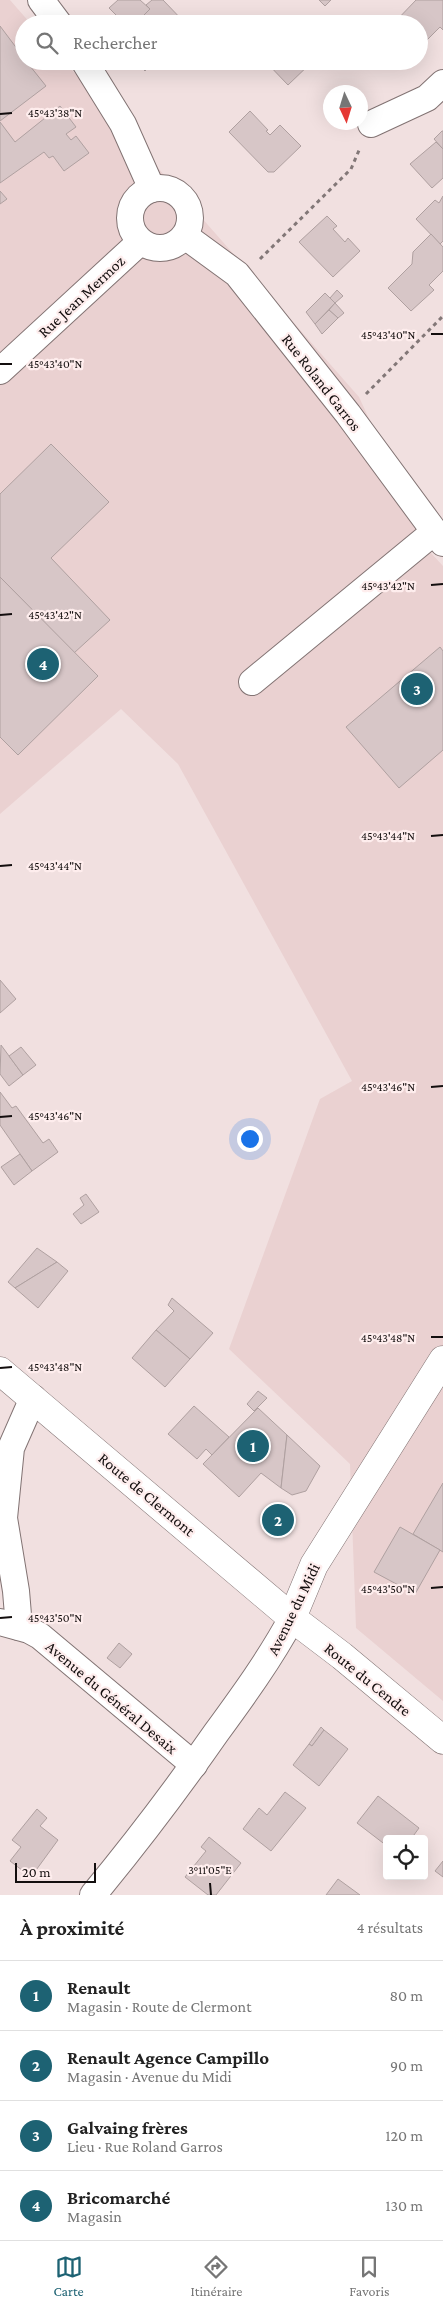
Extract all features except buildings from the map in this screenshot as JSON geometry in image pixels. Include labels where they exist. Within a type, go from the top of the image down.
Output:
[{"type":"main road","name":"Avenue du Midi","points":[[292,1618],[314,1564],[443,1360]]},
{"type":"main road","name":"Route de Clermont","points":[[0,1371],[292,1618]]},
{"type":"main road","name":"Route du Cendre","points":[[292,1618],[342,1656],[443,1740]]},
{"type":"street","points":[[41,0],[52,15]]},
{"type":"street","points":[[90,70],[123,124],[152,189]]},
{"type":"street","points":[[371,124],[427,98],[443,83]]},
{"type":"street","points":[[152,189],[167,189],[180,195],[189,207],[191,222],[186,236],[176,245],[164,249],[151,248],[140,242],[132,231],[129,218],[132,205],[140,194],[152,189]]},
{"type":"street","name":"Rue Roland Garros","points":[[186,236],[237,274],[348,414],[439,538]]},
{"type":"street","name":"Rue Jean Mermoz","points":[[0,371],[140,242]]},
{"type":"street","points":[[252,682],[439,538]]},
{"type":"street","points":[[9,1625],[16,1591],[4,1518],[11,1448],[33,1398]]},
{"type":"street","name":"Avenue du Midi","points":[[93,1895],[142,1836],[194,1765],[273,1654],[292,1618]]},
{"type":"street","name":"Avenue du Général Desaix","points":[[9,1625],[29,1630],[40,1636],[194,1765]]},
{"type":"path","points":[[237,274],[258,260],[351,169],[371,124]]},
{"type":"path","points":[[348,414],[403,355],[443,316]]},
{"type":"shaded area","points":[[0,0],[10,0],[23,15],[15,15],[15,70],[72,70],[359,397],[431,553],[443,566],[443,1701],[356,1628],[350,1464],[229,1349],[320,1099],[352,1081],[178,764],[121,709],[0,814]]},
{"type":"place","name":"Bricomarché","points":[[43,664]]},
{"type":"place","name":"Galvaing frères","points":[[417,689]]},
{"type":"place","name":"Renault","points":[[253,1446]]},
{"type":"place","name":"Renault Agence Campillo","points":[[278,1520]]}]
